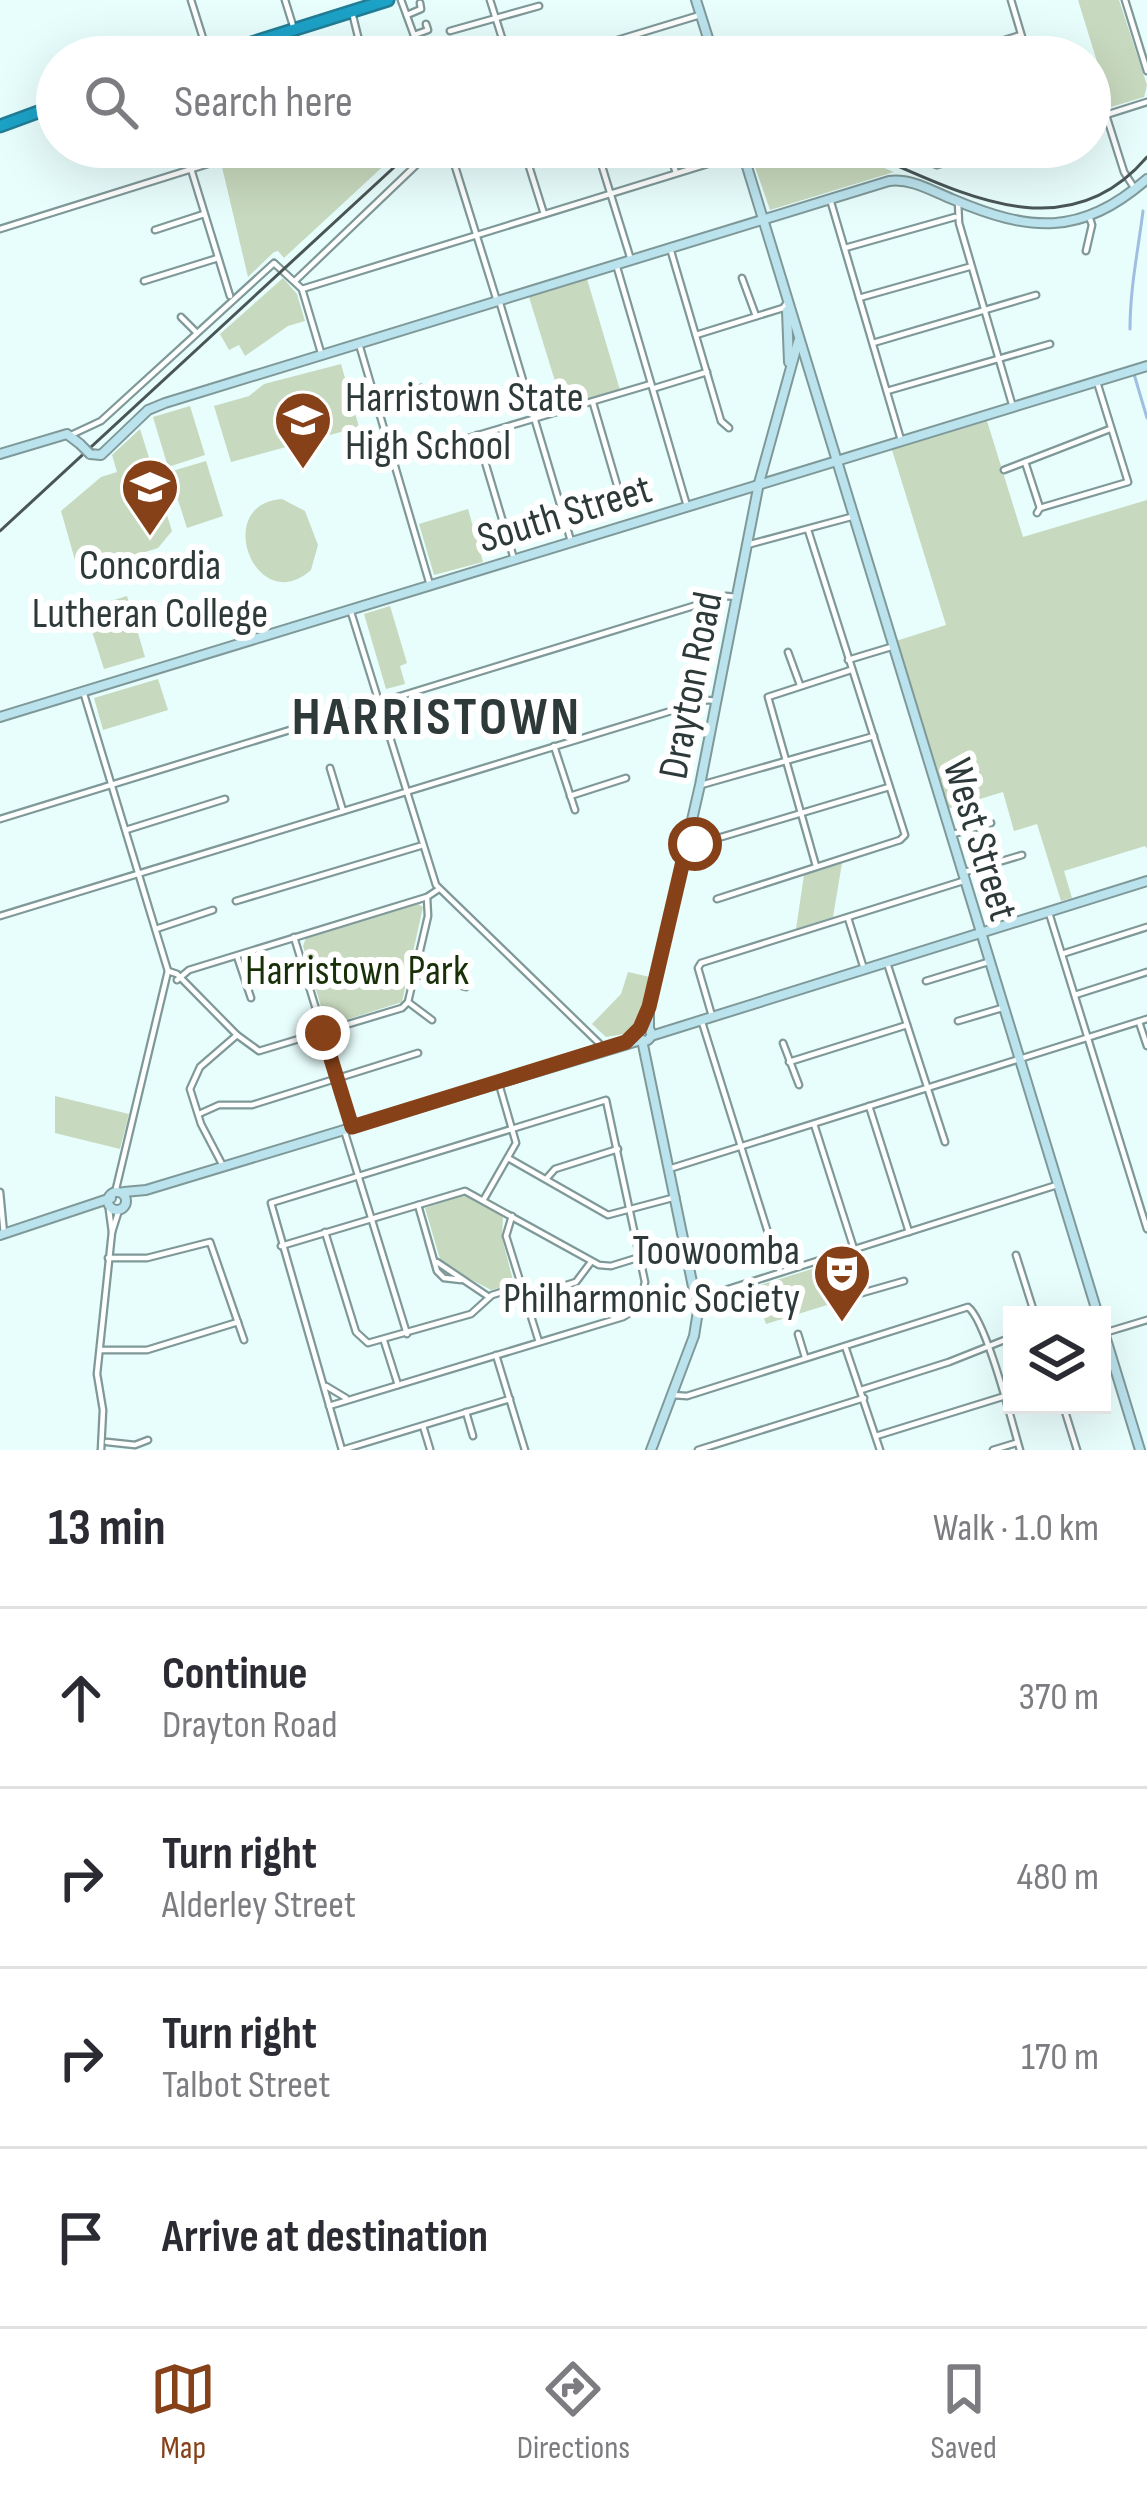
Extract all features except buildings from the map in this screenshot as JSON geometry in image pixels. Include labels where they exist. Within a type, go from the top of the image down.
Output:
[{"type":"highway","points":[[270,36],[368,0]]},
{"type":"highway","points":[[294,27],[388,0]]},
{"type":"highway","points":[[0,122],[36,109]]},
{"type":"street","points":[[201,0],[191,1],[201,36]]},
{"type":"street","points":[[285,0],[294,27]]},
{"type":"street","points":[[401,0],[414,34],[428,30],[426,24]]},
{"type":"street","points":[[490,0],[501,36]]},
{"type":"street","points":[[696,0],[707,36]]},
{"type":"street","points":[[1011,0],[1019,36]]},
{"type":"street","points":[[1125,0],[1147,71]]},
{"type":"street","points":[[407,15],[422,9],[420,3]]},
{"type":"street","points":[[450,32],[539,6]]},
{"type":"street","points":[[352,11],[358,36]]},
{"type":"street","points":[[631,36],[700,15]]},
{"type":"street","points":[[1111,114],[1146,103]]},
{"type":"street","points":[[1111,131],[1124,172],[1135,189]]},
{"type":"street","points":[[0,229],[197,168]]},
{"type":"street","points":[[296,280],[413,168]]},
{"type":"street","points":[[455,168],[571,541]]},
{"type":"street","points":[[530,168],[544,214]]},
{"type":"street","points":[[602,168],[631,260]]},
{"type":"street","points":[[674,168],[676,173]]},
{"type":"street","points":[[302,290],[690,168]]},
{"type":"street","points":[[748,168],[797,349],[811,380]]},
{"type":"street","points":[[191,170],[231,299]]},
{"type":"street","points":[[71,435],[90,454],[101,455],[152,407],[900,179],[1012,223],[1089,216],[1105,210],[1147,178]]},
{"type":"street","points":[[830,199],[901,440]]},
{"type":"street","points":[[958,202],[957,216],[1013,407]]},
{"type":"street","points":[[154,230],[205,214]]},
{"type":"street","points":[[845,248],[957,216]]},
{"type":"street","points":[[1086,251],[1092,225],[1089,216]]},
{"type":"street","points":[[670,248],[722,421],[729,428]]},
{"type":"street","points":[[144,281],[218,258]]},
{"type":"street","points":[[0,454],[71,435],[104,418],[274,263],[302,290],[322,356]]},
{"type":"street","points":[[616,264],[687,506]]},
{"type":"street","points":[[860,298],[971,266]]},
{"type":"street","points":[[742,278],[756,316]]},
{"type":"street","points":[[873,343],[1036,296]]},
{"type":"street","points":[[696,335],[787,310]]},
{"type":"street","points":[[787,310],[787,375]]},
{"type":"street","points":[[787,310],[811,380]]},
{"type":"street","points":[[181,317],[196,332]]},
{"type":"street","points":[[359,344],[430,585]]},
{"type":"street","points":[[887,391],[1050,344]]},
{"type":"street","points":[[787,375],[797,349]]},
{"type":"street","name":"South Street","points":[[0,717],[1138,370]]},
{"type":"street","points":[[394,460],[706,372]]},
{"type":"street","name":"Drayton Road","points":[[651,1450],[699,1322],[645,1034],[759,483],[787,375]]},
{"type":"street","name":"West Street","points":[[811,380],[1094,1306]]},
{"type":"street","points":[[1025,462],[1038,511],[1128,482],[1097,382]]},
{"type":"street","points":[[376,402],[421,388]]},
{"type":"street","points":[[592,403],[617,485]]},
{"type":"street","points":[[1004,470],[1111,428]]},
{"type":"street","points":[[477,435],[514,559]]},
{"type":"street","points":[[747,545],[852,516]]},
{"type":"street","points":[[717,898],[905,835],[808,530]]},
{"type":"street","points":[[0,819],[726,596],[737,597]]},
{"type":"street","points":[[350,609],[438,887],[605,1049]]},
{"type":"street","points":[[848,660],[891,646]]},
{"type":"street","points":[[788,652],[800,685]]},
{"type":"street","points":[[816,866],[767,697],[851,670]]},
{"type":"street","points":[[83,692],[168,970],[121,1174],[97,1374],[103,1446],[136,1447],[148,1441]]},
{"type":"street","points":[[0,916],[706,700],[717,701]]},
{"type":"street","points":[[700,785],[874,736]]},
{"type":"street","points":[[554,746],[574,811]]},
{"type":"street","points":[[330,769],[343,811]]},
{"type":"street","points":[[570,796],[626,778]]},
{"type":"street","points":[[687,844],[889,787]]},
{"type":"street","points":[[125,830],[225,800]]},
{"type":"street","points":[[949,836],[991,823]]},
{"type":"street","points":[[236,901],[422,845]]},
{"type":"street","points":[[712,1016],[698,968],[701,963],[848,918],[1022,855]]},
{"type":"street","points":[[0,1192],[2,1234],[1147,881]]},
{"type":"street","points":[[166,979],[180,981],[236,956],[427,896],[438,887]]},
{"type":"street","points":[[408,1003],[428,916],[427,896]]},
{"type":"street","points":[[156,929],[213,910]]},
{"type":"street","points":[[1048,912],[1147,1228]]},
{"type":"street","points":[[848,918],[863,969]]},
{"type":"street","points":[[1062,954],[1147,927]]},
{"type":"street","points":[[294,938],[407,1334]]},
{"type":"street","points":[[236,956],[251,998]]},
{"type":"street","points":[[887,962],[945,1142]]},
{"type":"street","points":[[926,981],[988,962]]},
{"type":"street","points":[[168,970],[237,1035],[253,1048],[266,1051],[408,1003]]},
{"type":"street","points":[[1075,995],[1147,972]]},
{"type":"street","points":[[415,974],[466,987]]},
{"type":"street","points":[[408,1003],[432,1020]]},
{"type":"street","points":[[958,1021],[1002,1007]]},
{"type":"street","points":[[701,1019],[780,1273]]},
{"type":"street","points":[[670,1169],[1143,1021],[1147,1046]]},
{"type":"street","points":[[789,1063],[907,1025]]},
{"type":"street","points":[[224,1166],[201,1124],[191,1080],[237,1035]]},
{"type":"street","points":[[783,1043],[799,1085]]},
{"type":"street","points":[[200,1114],[219,1105],[252,1105],[418,1053]]},
{"type":"street","points":[[484,1199],[515,1143],[498,1082]]},
{"type":"street","points":[[329,1406],[627,1316],[643,1301],[646,1286],[610,1105],[605,1100],[270,1203],[281,1246],[342,1450],[510,1399]]},
{"type":"street","points":[[869,1106],[909,1232]]},
{"type":"street","points":[[814,1124],[854,1250]]},
{"type":"street","points":[[546,1180],[555,1169],[618,1149]]},
{"type":"street","points":[[508,1159],[608,1215],[676,1197]]},
{"type":"street","points":[[697,1300],[1058,1185]]},
{"type":"street","points":[[281,1246],[465,1190],[592,1261],[608,1267],[640,1257]]},
{"type":"street","points":[[418,1204],[434,1257],[489,1298]]},
{"type":"street","points":[[512,1215],[506,1236],[539,1342]]},
{"type":"street","points":[[325,1232],[359,1337],[371,1344],[474,1313],[489,1298],[521,1286]]},
{"type":"street","points":[[307,1238],[322,1241],[331,1252]]},
{"type":"street","points":[[109,1258],[147,1258],[210,1242],[244,1340]]},
{"type":"street","points":[[1016,1255],[1032,1306]]},
{"type":"street","points":[[831,1257],[848,1297],[904,1281]]},
{"type":"street","points":[[525,1298],[576,1282],[592,1261]]},
{"type":"street","points":[[672,1395],[687,1396],[846,1349],[966,1307],[972,1309],[1003,1393]]},
{"type":"street","points":[[1111,1328],[1147,1320]]},
{"type":"street","points":[[101,1350],[147,1350],[238,1322]]},
{"type":"street","points":[[798,1334],[806,1359]]},
{"type":"street","points":[[861,1390],[1003,1340]]},
{"type":"street","points":[[384,1341],[398,1385]]},
{"type":"street","points":[[846,1349],[880,1450]]},
{"type":"street","points":[[496,1355],[525,1450]]},
{"type":"street","points":[[1111,1356],[1140,1450]]},
{"type":"street","points":[[322,1381],[338,1396],[357,1398]]},
{"type":"street","points":[[876,1436],[1003,1396]]},
{"type":"street","points":[[698,1450],[864,1398]]},
{"type":"street","points":[[466,1412],[473,1436]]},
{"type":"street","points":[[993,1450],[1019,1446],[1009,1414]]},
{"type":"street","points":[[1066,1414],[1077,1450]]},
{"type":"street","points":[[423,1425],[430,1449]]},
{"type":"green space","points":[[1078,0],[1119,0],[1147,85],[1144,97],[1111,107],[1111,36],[1089,36]]},
{"type":"green space","points":[[222,168],[381,168],[284,258],[274,252],[248,277]]},
{"type":"green space","points":[[755,168],[884,168],[894,172],[770,210]]},
{"type":"green space","points":[[283,278],[297,294],[305,321],[288,326],[245,356],[239,345],[229,350],[220,334]]},
{"type":"green space","points":[[587,279],[620,390],[563,407],[529,297]]},
{"type":"green space","points":[[341,364],[359,427],[231,462],[214,406],[249,396],[264,384]]},
{"type":"green space","points":[[190,406],[205,455],[168,467],[153,417]]},
{"type":"green space","points":[[987,421],[1023,537],[1147,500],[1147,849],[1064,871],[1072,898],[1061,901],[1037,824],[1014,831],[1003,792],[947,809],[896,641],[946,625],[892,450]]},
{"type":"green space","points":[[140,429],[172,531],[158,548],[91,569],[92,578],[81,581],[61,511],[101,477],[117,472],[112,455]]},
{"type":"green space","points":[[206,461],[223,516],[187,528],[169,472]]},
{"type":"green space","points":[[282,499],[305,511],[318,545],[311,570],[291,581],[273,580],[259,570],[245,537],[249,519],[261,505]]},
{"type":"green space","points":[[468,509],[483,562],[434,575],[419,524]]},
{"type":"green space","points":[[127,596],[145,657],[104,669],[85,609]]},
{"type":"green space","points":[[390,606],[407,663],[400,666],[405,684],[386,689],[364,614]]},
{"type":"green space","points":[[158,679],[168,710],[103,730],[94,698]]},
{"type":"green space","points":[[842,863],[833,917],[796,929],[804,875]]},
{"type":"green space","name":"Harristown Park","points":[[418,904],[423,907],[402,1002],[333,1024],[325,1020],[303,946],[306,938]]},
{"type":"green space","points":[[628,972],[650,977],[641,1017],[631,1033],[606,1037],[592,1024],[621,994]]},
{"type":"green space","points":[[55,1096],[129,1114],[120,1149],[55,1133]]},
{"type":"green space","points":[[464,1195],[503,1215],[502,1238],[514,1284],[491,1290],[440,1259],[425,1208]]},
{"type":"green space","points":[[828,1264],[840,1301],[766,1324],[754,1287]]},
{"type":"waterway","points":[[1130,329],[1143,211]]},
{"type":"waterway","points":[[1134,374],[1147,418]]},
{"type":"railway","points":[[903,168],[966,194],[1042,208],[1079,203],[1114,187],[1147,157]]},
{"type":"railway","points":[[0,531],[393,168]]},
{"type":"place","name":"Harristown State High School","points":[[303,471]]},
{"type":"place","name":"Concordia Lutheran College","points":[[150,538]]},
{"type":"place","name":"Toowoomba Philharmonic Society","points":[[842,1324]]},
{"type":"district","name":"HARRISTOWN","points":[[437,715]]},
{"type":"route","points":[[323,1033],[352,1127],[626,1042],[640,1028],[649,1007],[687,844],[695,844]]}]
